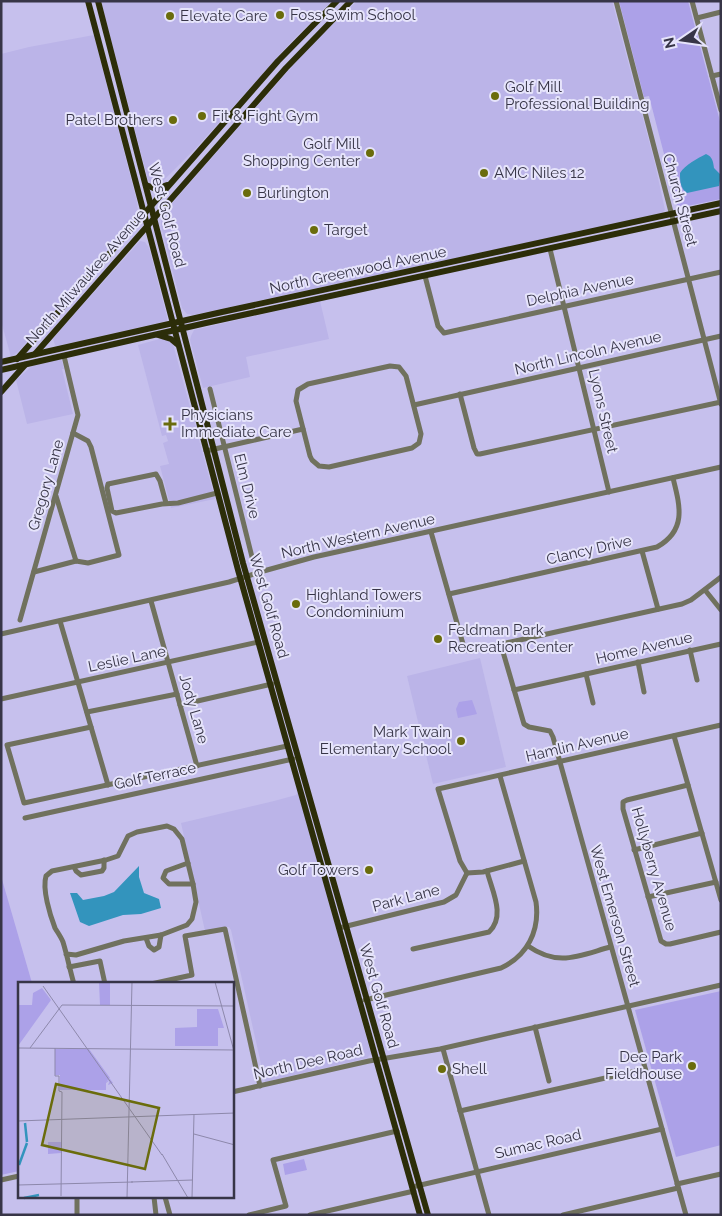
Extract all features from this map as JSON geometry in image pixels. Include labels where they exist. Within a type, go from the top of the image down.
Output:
[{"type":"main road","name":"West Golf Road","points":[[88,1],[217,493],[243,577],[343,927],[415,1188],[420,1215]]},
{"type":"main road","name":"West Golf Road","points":[[98,1],[215,449],[258,642],[274,684],[287,746],[295,758],[320,863],[343,927],[352,973],[363,1000]]},
{"type":"main road","name":"North Milwaukee Avenue","points":[[1,377],[278,61],[336,1]]},
{"type":"main road","name":"North Milwaukee Avenue","points":[[1,392],[286,68],[351,1]]},
{"type":"main road","points":[[146,185],[156,189],[170,184]]},
{"type":"main road","name":"North Greenwood Avenue","points":[[1,362],[721,203]]},
{"type":"main road","name":"North Greenwood Avenue","points":[[1,370],[183,328],[721,211]]},
{"type":"main road","points":[[178,306],[182,312],[194,318]]},
{"type":"main road","points":[[190,352],[189,337],[191,331],[206,323]]},
{"type":"main road","points":[[156,334],[171,339],[178,345]]},
{"type":"main road","points":[[48,338],[53,348],[59,349]]},
{"type":"main road","name":"West Golf Road","points":[[380,1060],[397,1131],[415,1188],[428,1215]]},
{"type":"street","name":"Church Street","points":[[616,1],[721,403]]},
{"type":"street","points":[[692,1],[721,110]]},
{"type":"street","points":[[697,18],[721,12]]},
{"type":"street","points":[[712,76],[721,74]]},
{"type":"street","name":"Lyons Street","points":[[550,249],[609,492]]},
{"type":"street","name":"Delphia Avenue","points":[[425,276],[438,326],[444,333],[721,272]]},
{"type":"street","name":"North Lincoln Avenue","points":[[414,405],[721,336]]},
{"type":"street","name":"Gregory Lane","points":[[20,620],[79,414],[64,356]]},
{"type":"street","points":[[390,366],[399,367],[406,376],[414,405],[421,434],[419,444],[416,447],[329,467],[319,466],[312,460],[295,397],[298,390],[303,386],[390,366]]},
{"type":"street","name":"Elm Drive","points":[[210,389],[253,561]]},
{"type":"street","points":[[460,394],[477,454],[721,403]]},
{"type":"street","points":[[206,451],[303,429]]},
{"type":"street","points":[[34,572],[76,561],[88,563],[119,555],[91,447],[88,441],[73,433]]},
{"type":"street","name":"North Western Avenue","points":[[1,634],[150,601],[314,557],[721,467]]},
{"type":"street","points":[[166,503],[156,474],[108,484],[107,488],[112,511],[116,513],[166,503],[178,503],[217,493]]},
{"type":"street","name":"Clancy Drive","points":[[449,594],[657,547],[670,538],[678,525],[680,510],[673,478]]},
{"type":"street","points":[[56,496],[76,561]]},
{"type":"street","points":[[432,532],[463,644],[467,650],[474,651],[686,602],[721,577]]},
{"type":"street","points":[[642,551],[658,609]]},
{"type":"street","points":[[705,590],[721,610]]},
{"type":"street","name":"Jody Lane","points":[[150,601],[197,766]]},
{"type":"street","points":[[60,621],[108,785]]},
{"type":"street","name":"Leslie Lane","points":[[1,699],[258,642]]},
{"type":"street","name":"Home Avenue","points":[[514,690],[721,644]]},
{"type":"street","name":"West Emerson Street","points":[[501,645],[524,724],[529,727],[550,731],[686,1215]]},
{"type":"street","points":[[690,650],[697,680]]},
{"type":"street","points":[[638,662],[644,692]]},
{"type":"street","points":[[586,674],[593,703]]},
{"type":"street","points":[[180,705],[274,684]]},
{"type":"street","points":[[87,712],[177,694]]},
{"type":"street","name":"Hamlin Avenue","points":[[467,873],[460,861],[438,789],[721,725]]},
{"type":"street","points":[[91,726],[7,745],[24,803],[287,746]]},
{"type":"street","points":[[674,736],[721,900]]},
{"type":"street","name":"Golf Terrace","points":[[25,818],[295,758]]},
{"type":"street","points":[[363,1000],[501,968],[518,957],[528,946],[535,927],[537,910],[500,776]]},
{"type":"street","name":"Hollyberry Avenue","points":[[688,785],[632,798],[623,802],[623,809],[659,937],[663,943],[670,944],[721,932]]},
{"type":"street","points":[[66,954],[76,955],[124,941],[161,935],[187,925],[192,919],[196,902],[182,839],[174,829],[167,826],[137,832],[128,836],[118,856],[52,872],[46,876],[43,884],[73,982]]},
{"type":"street","points":[[634,850],[702,833]]},
{"type":"street","points":[[74,867],[81,875],[96,872],[104,868],[104,860]]},
{"type":"street","points":[[467,873],[478,873],[524,861]]},
{"type":"street","points":[[188,863],[166,872],[163,878],[169,884],[193,884]]},
{"type":"street","points":[[413,949],[489,932],[494,928],[498,912],[487,871]]},
{"type":"street","name":"Park Lane","points":[[343,927],[444,902],[456,895],[467,873]]},
{"type":"street","points":[[648,897],[716,882]]},
{"type":"street","points":[[160,982],[192,975],[185,936],[225,929],[260,1086]]},
{"type":"street","points":[[146,938],[149,946],[154,950],[159,947],[161,935]]},
{"type":"street","points":[[528,946],[543,955],[556,958],[572,957],[610,948]]},
{"type":"street","points":[[69,967],[100,961],[105,982]]},
{"type":"street","name":"North Dee Road","points":[[234,1092],[380,1060],[443,1049],[721,985]]},
{"type":"street","points":[[536,1027],[548,1081]]},
{"type":"street","points":[[443,1049],[489,1215]]},
{"type":"street","points":[[460,1111],[646,1069]]},
{"type":"street","name":"Sumac Road","points":[[310,1215],[476,1171],[662,1128]]},
{"type":"street","points":[[250,1215],[286,1206],[273,1160],[397,1131]]},
{"type":"street","points":[[563,1215],[721,1174]]},
{"type":"street","points":[[1,1180],[18,1176]]},
{"type":"street","points":[[77,1198],[77,1215]]},
{"type":"street","points":[[154,1198],[156,1215]]},
{"type":"street","points":[[165,1198],[170,1215]]},
{"type":"shaded area","points":[[101,1],[332,1],[290,43],[196,148],[157,187],[148,180]]},
{"type":"shaded area","name":"Golf Mill Shopping Center","points":[[357,1],[612,1],[655,164],[665,210],[661,214],[193,315],[187,314],[182,308],[161,226],[161,216],[303,54]]},
{"type":"shaded area","points":[[619,1],[688,1],[721,125],[721,199],[678,208],[649,96],[644,97]]},
{"type":"shaded area","points":[[94,35],[137,202],[138,213],[18,352],[11,357],[1,321],[1,54]]},
{"type":"shaded area","points":[[140,241],[145,242],[149,248],[167,321],[55,345],[53,339]]},
{"type":"shaded area","points":[[320,301],[329,339],[246,357],[250,377],[203,388],[190,340],[194,330]]},
{"type":"shaded area","points":[[163,338],[173,344],[215,499],[171,508],[160,466],[169,464],[163,443],[168,441],[166,435],[162,436],[138,345]]},
{"type":"shaded area","points":[[59,359],[62,361],[64,369],[62,369],[73,414],[27,424],[16,380],[32,366]]},
{"type":"shaded area","name":"Mark Twain Elementary School","points":[[480,658],[506,767],[433,784],[407,676]]},
{"type":"shaded area","points":[[472,700],[477,714],[458,718],[456,709],[459,702]]},
{"type":"shaded area","points":[[298,792],[371,1054],[367,1058],[265,1082],[231,930],[229,927],[225,927],[205,931],[181,823],[274,801],[296,795]]},
{"type":"shaded area","points":[[1,876],[32,982],[18,982],[18,1171],[1,1175]]},
{"type":"shaded area","points":[[721,991],[721,1145],[676,1157],[635,1010]]},
{"type":"shaded area","points":[[304,1159],[307,1170],[285,1175],[283,1164]]},
{"type":"water","points":[[706,154],[711,158],[714,168],[721,175],[719,186],[687,193],[680,182],[680,173],[688,165]]},
{"type":"water","points":[[139,866],[139,877],[144,893],[159,899],[161,908],[141,914],[123,915],[89,926],[80,922],[70,893],[77,893],[83,900],[104,896],[114,892]]},
{"type":"place","name":"Foss Swim School","points":[[280,15]]},
{"type":"place","name":"Elevate Care","points":[[170,16]]},
{"type":"place","name":"Golf Mill Professional Building","points":[[495,96]]},
{"type":"place","name":"Fit & Fight Gym","points":[[202,116]]},
{"type":"place","name":"Patel Brothers","points":[[173,120]]},
{"type":"place","name":"Golf Mill Shopping Center","points":[[370,153]]},
{"type":"place","name":"AMC Niles 12","points":[[484,173]]},
{"type":"place","name":"Burlington","points":[[247,193]]},
{"type":"place","name":"Target","points":[[314,230]]},
{"type":"place","name":"Physicians Immediate Care","points":[[170,424]]},
{"type":"place","name":"Highland Towers Condominium","points":[[296,604]]},
{"type":"place","name":"Feldman Park Recreation Center","points":[[438,639]]},
{"type":"place","name":"Mark Twain Elementary School","points":[[461,741]]},
{"type":"place","name":"Golf Towers","points":[[369,870]]},
{"type":"place","name":"Dee Park Fieldhouse","points":[[692,1066]]},
{"type":"place","name":"Shell","points":[[442,1069]]}]
